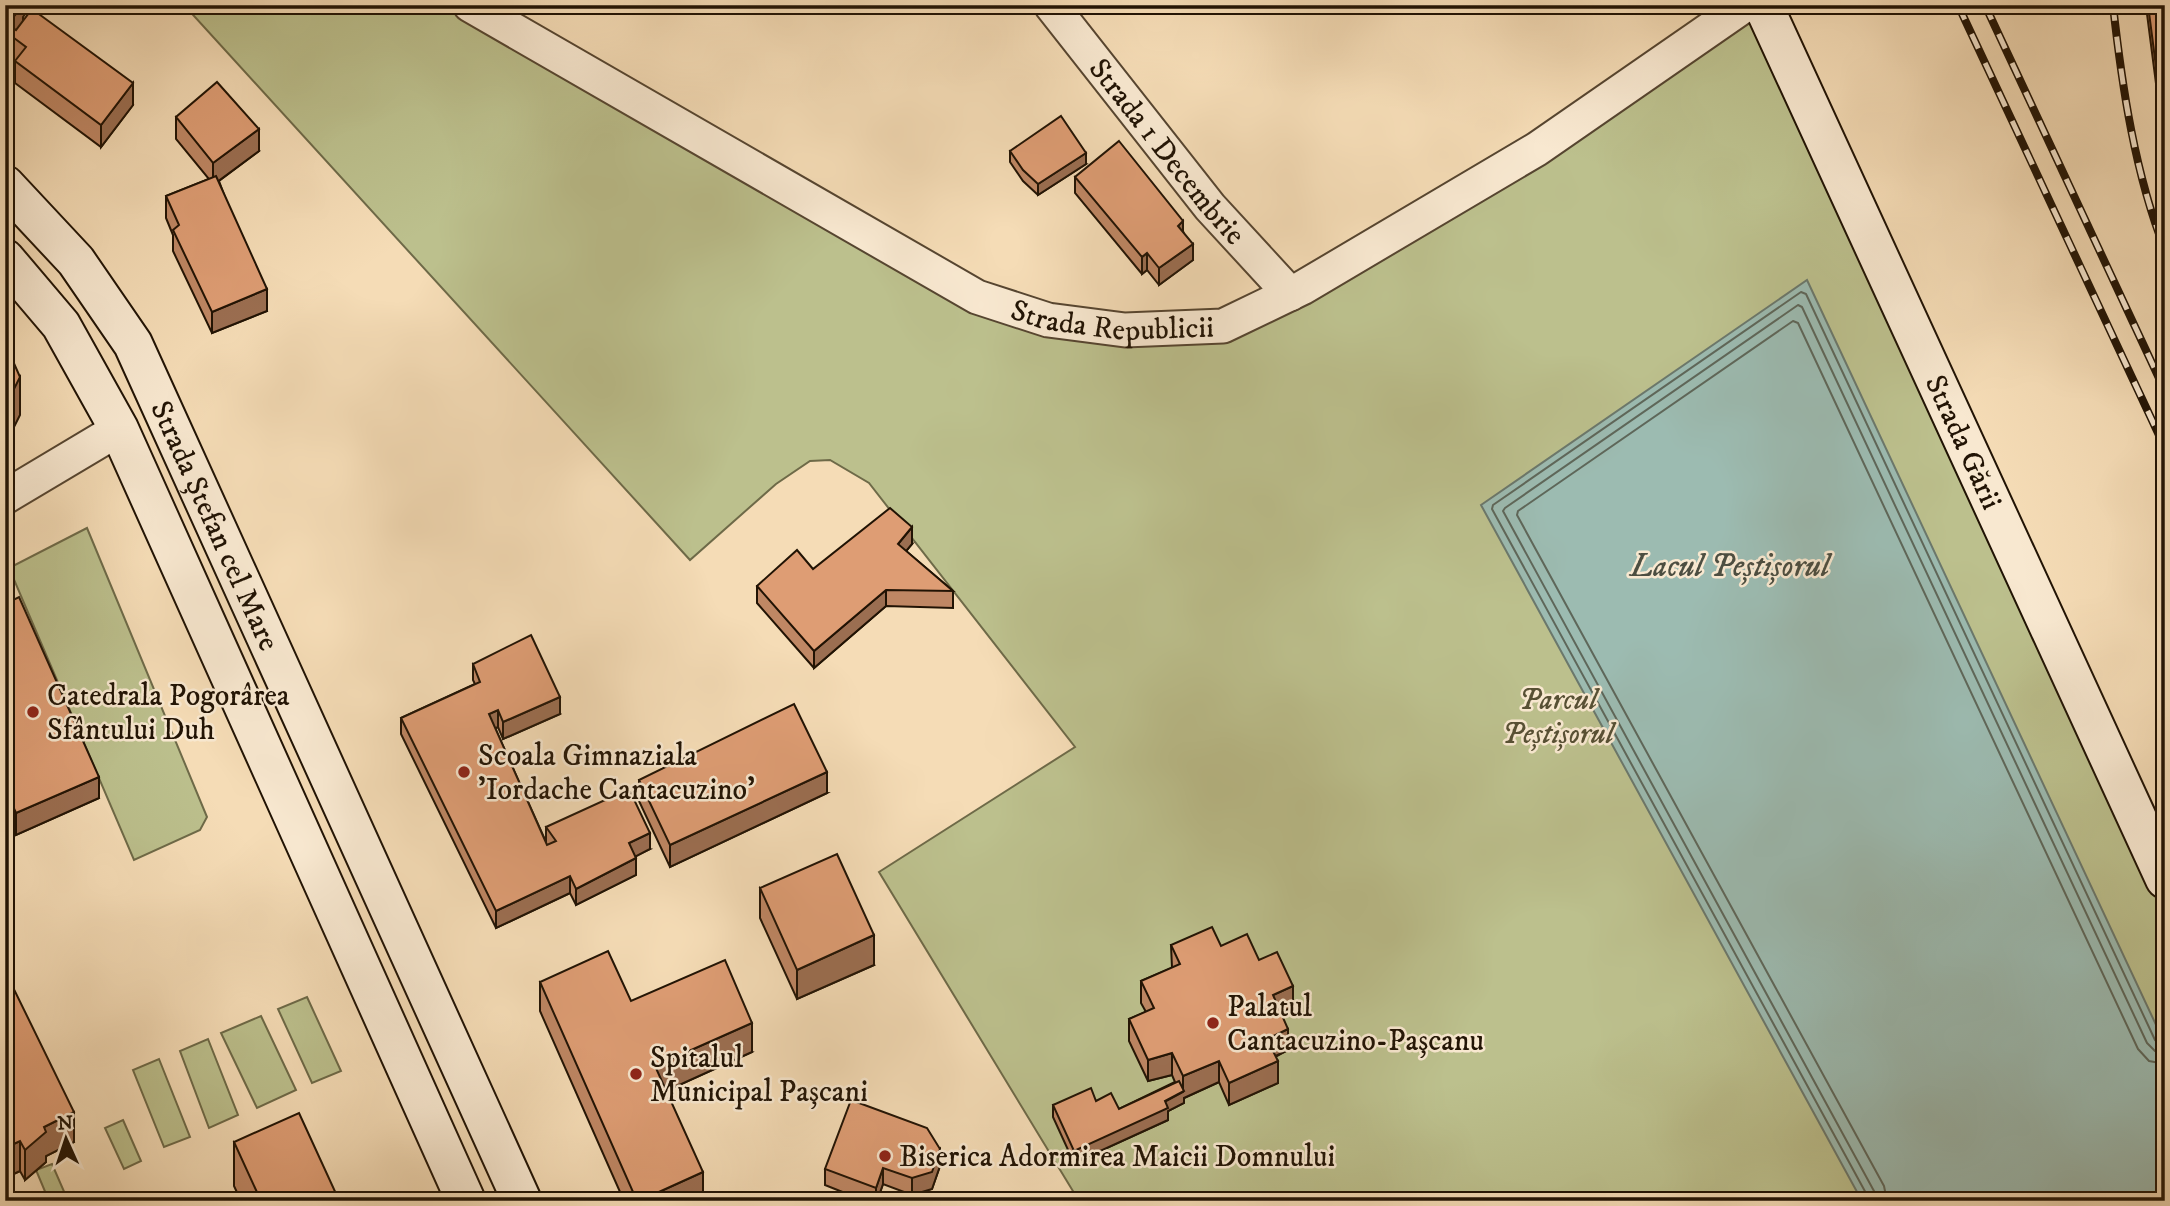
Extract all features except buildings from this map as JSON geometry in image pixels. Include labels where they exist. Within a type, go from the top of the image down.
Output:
[{"type":"main road","name":"Strada Gării","points":[[1763,5],[2165,879]]},
{"type":"main road","name":"Strada Ștefan cel Mare","points":[[5,185],[76,261],[133,344],[522,1201]]},
{"type":"main road","name":"Strada Ștefan cel Mare","points":[[5,259],[61,326],[119,429],[466,1201]]},
{"type":"main road","points":[[238,695],[283,674]]},
{"type":"street","name":"Strada Republicii","points":[[470,5],[977,297],[1048,320],[1125,330],[1223,326],[1290,294],[1537,149],[1745,5]]},
{"type":"street","name":"Strada 1 Decembrie","points":[[1051,5],[1210,207],[1290,294]]},
{"type":"street","points":[[5,497],[119,429]]},
{"type":"green space","name":"Parcul Peștișorul","points":[[184,5],[470,5],[977,297],[1223,326],[1745,5],[2165,879],[2165,1201],[1079,1201],[879,872],[1075,747],[869,483],[830,460],[810,461],[776,484],[690,560]]},
{"type":"green space","points":[[87,528],[207,817],[200,830],[134,860],[9,568]]},
{"type":"green space","points":[[307,997],[341,1071],[312,1083],[278,1009]]},
{"type":"green space","points":[[261,1016],[296,1090],[257,1108],[221,1033]]},
{"type":"green space","points":[[208,1039],[238,1115],[209,1128],[180,1051]]},
{"type":"green space","points":[[159,1059],[190,1137],[164,1147],[133,1070]]},
{"type":"green space","points":[[123,1120],[141,1161],[124,1169],[105,1128]]},
{"type":"green space","points":[[52,1164],[66,1196],[57,1201],[49,1201],[36,1170]]},
{"type":"water","name":"Lacul Peștișorul","points":[[1807,280],[2165,1044],[2165,1188],[2146,1201],[1862,1201],[1481,505]]},
{"type":"railway","points":[[1958,5],[2165,448]]},
{"type":"railway","points":[[1985,5],[2165,391]]},
{"type":"railway","points":[[2113,5],[2131,130],[2145,191],[2165,250]]},
{"type":"place","name":"Catedrala Pogorârea Sfântului Duh","points":[[33,712]]},
{"type":"place","name":"Scoala Gimnaziala 'Iordache Cantacuzino'","points":[[464,772]]},
{"type":"place","name":"Palatul Cantacuzino-Pașcanu","points":[[1213,1023]]},
{"type":"place","name":"Spitalul Municipal Pașcani","points":[[636,1074]]},
{"type":"place","name":"Biserica Adormirea Maicii Domnului","points":[[885,1156]]}]
